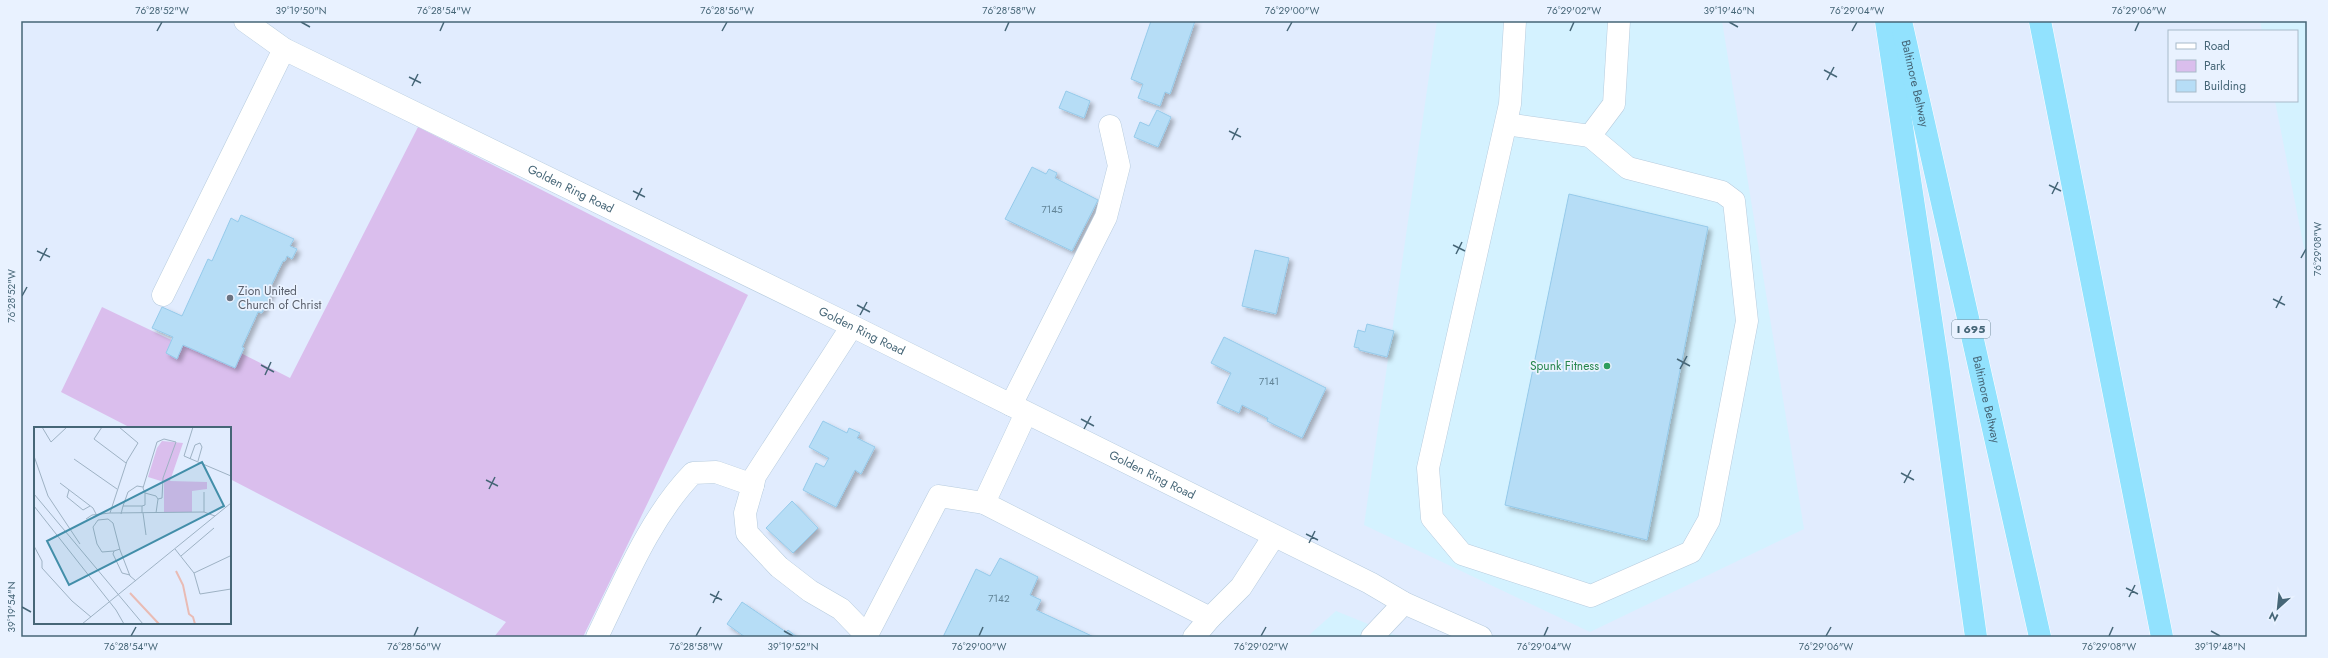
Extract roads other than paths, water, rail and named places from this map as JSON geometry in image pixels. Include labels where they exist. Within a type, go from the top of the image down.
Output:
[{"type":"highway","points":[[1886,21],[1938,365],[1976,637]]},
{"type":"highway","name":"Baltimore Beltway","points":[[1901,21],[2040,637]]},
{"type":"highway","points":[[2040,21],[2162,637]]},
{"type":"street","name":"Golden Ring Road","points":[[245,21],[284,49],[852,326],[1404,602],[1481,637]]},
{"type":"street","points":[[1506,124],[1590,136],[1628,168],[1722,192],[1734,201],[1747,321],[1709,520],[1691,552],[1591,596],[1462,554],[1432,518],[1428,468],[1510,104],[1515,21]]},
{"type":"street","points":[[1590,136],[1614,104],[1619,21]]},
{"type":"street","points":[[163,295],[284,49]]},
{"type":"street","points":[[984,503],[1019,409],[1106,217],[1119,166],[1110,126]]},
{"type":"street","points":[[852,326],[755,476],[745,513],[748,533],[779,567],[810,591],[841,609],[868,636],[939,496],[984,503],[1210,618]]},
{"type":"street","points":[[597,637],[655,522],[676,491],[693,472],[716,472],[753,485]]},
{"type":"street","points":[[1194,637],[1210,618],[1241,588],[1274,536]]},
{"type":"street","points":[[1372,637],[1404,602]]},
{"type":"place","name":"Zion United Church of Christ","points":[[230,298]]},
{"type":"place","name":"Spunk Fitness","points":[[1607,366]]}]
